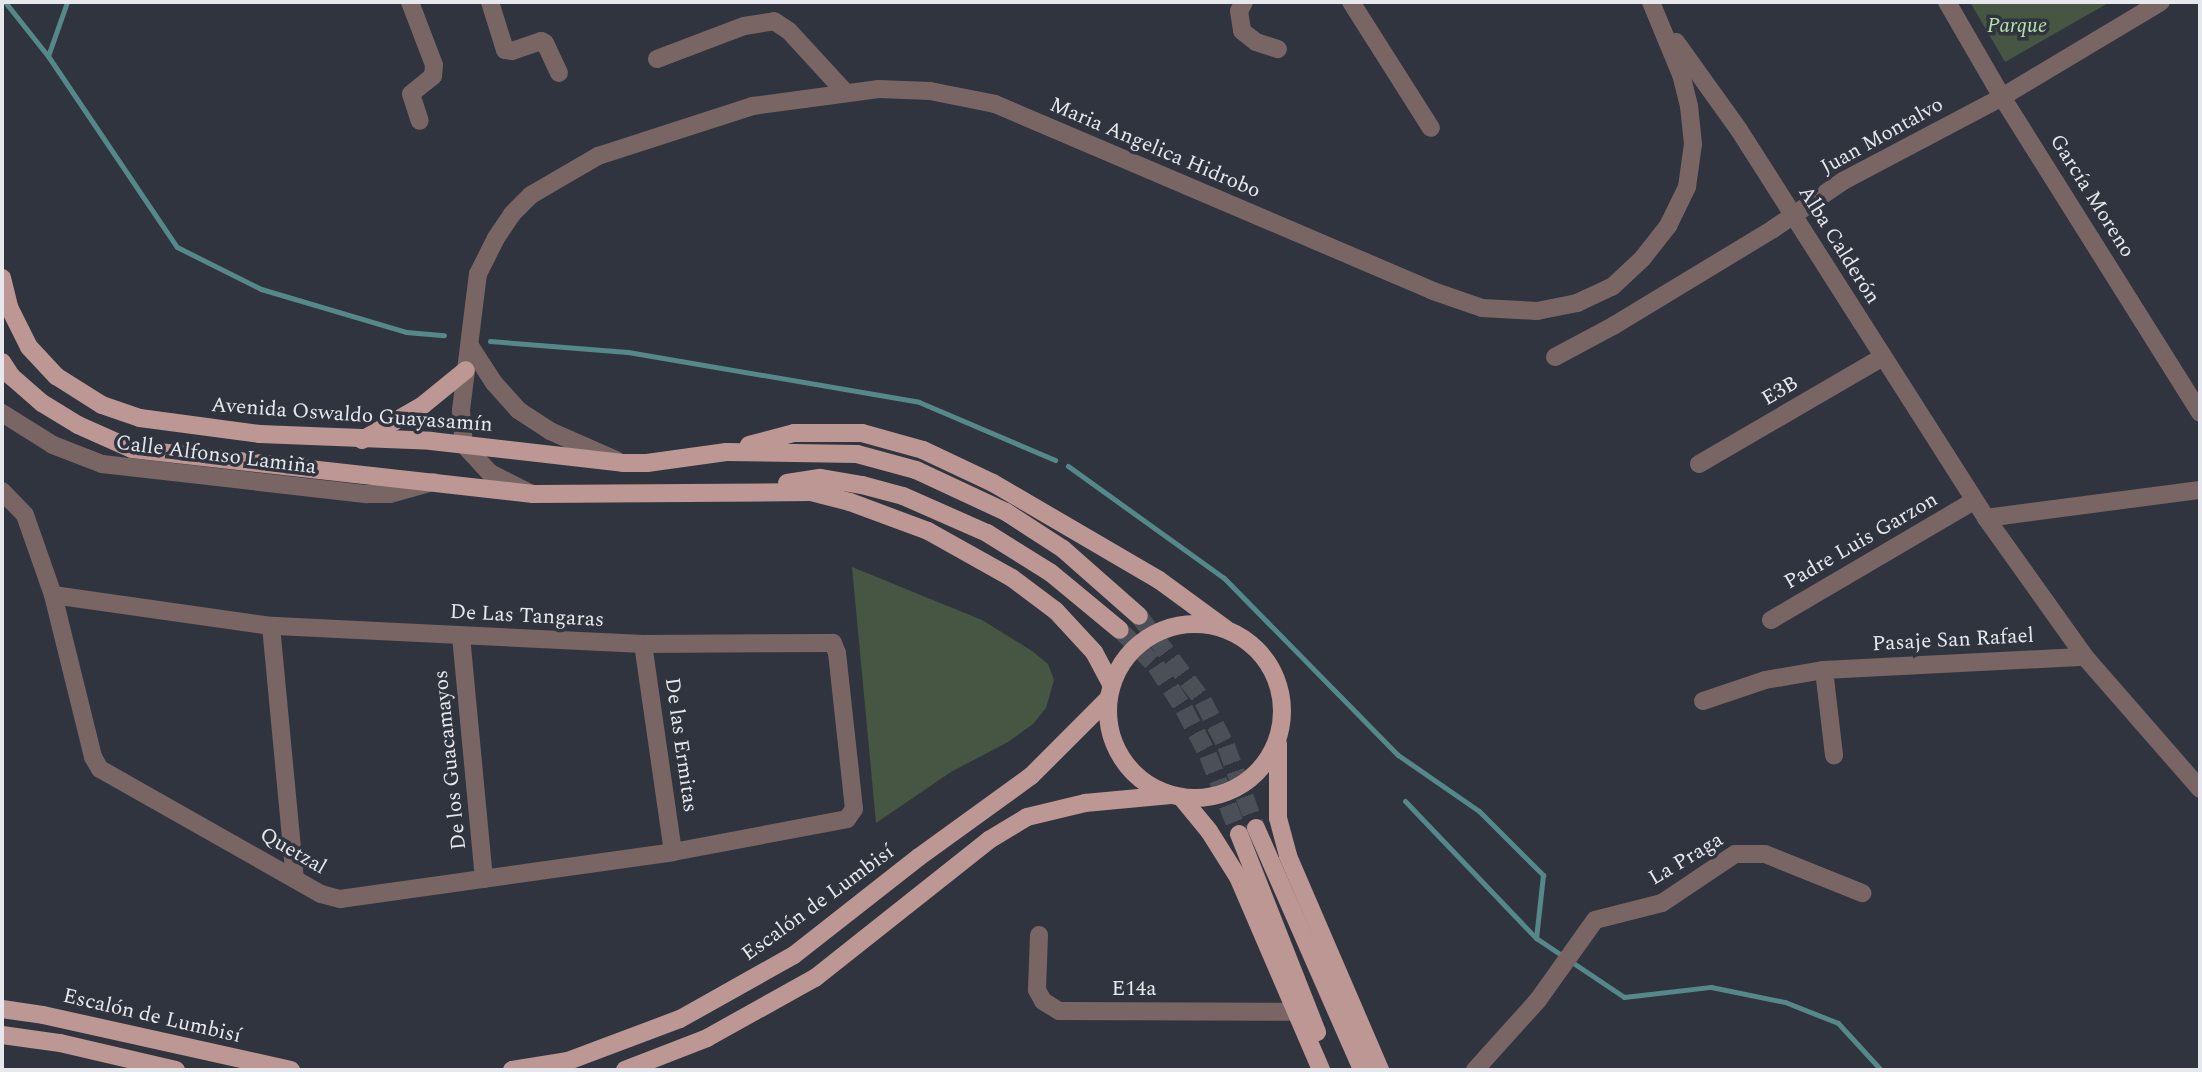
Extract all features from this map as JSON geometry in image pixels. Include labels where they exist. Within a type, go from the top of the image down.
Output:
[{"type":"main road","name":"Avenida Oswaldo Guayasamín","points":[[2,278],[9,307],[29,347],[56,376],[102,405],[140,418],[246,433],[464,445],[623,463],[647,463],[726,452],[794,433],[862,432],[923,450],[993,483],[1147,573],[1226,629]]},
{"type":"main road","points":[[2,362],[12,376],[42,403],[78,425],[132,449],[436,481],[533,494],[811,492],[861,505],[928,531],[1012,578],[1056,611],[1094,652],[1109,692],[1108,724],[1115,748],[1129,769],[1148,785],[1176,796],[1209,831],[1238,877],[1321,1070]]},
{"type":"main road","points":[[362,440],[423,405],[466,370]]},
{"type":"main road","name":"Avenida Oswaldo Guayasamín","points":[[726,452],[857,454],[916,470],[1006,512],[1063,549],[1139,615]]},
{"type":"main road","points":[[732,491],[820,478],[903,496],[987,533],[1040,566],[1120,630]]},
{"type":"main road","points":[[1109,692],[1124,659],[1153,635],[1170,626],[1198,623],[1226,629],[1262,654],[1274,673],[1281,694],[1282,716],[1276,782],[1279,818],[1288,856],[1380,1070]]},
{"type":"main road","name":"Escalón de Lumbisí","points":[[512,1070],[568,1061],[680,1020],[794,955],[919,857],[1031,776],[1109,692]]},
{"type":"main road","points":[[625,1070],[719,1032],[815,978],[989,840],[1027,817],[1085,803],[1176,796],[1206,797],[1230,791],[1251,778],[1268,760],[1278,738]]},
{"type":"main road","points":[[1256,828],[1362,1070]]},
{"type":"main road","points":[[1239,834],[1332,1070]]},
{"type":"main road","name":"Escalón de Lumbisí","points":[[2,1009],[56,1018],[291,1070]]},
{"type":"main road","points":[[2,1035],[60,1043],[176,1070]]},
{"type":"street","points":[[410,2],[434,65],[433,76],[411,94],[420,121]]},
{"type":"street","points":[[490,2],[505,50],[512,51],[541,41],[545,43],[559,73]]},
{"type":"street","points":[[1244,2],[1239,11],[1242,31],[1256,42],[1278,50]]},
{"type":"street","points":[[1351,2],[1431,128]]},
{"type":"street","name":"García Moreno","points":[[1947,2],[2002,97],[2200,413]]},
{"type":"street","name":"Juan Montalvo","points":[[1555,356],[1613,326],[1794,215],[1843,181],[2002,97],[2161,2]]},
{"type":"street","name":"Maria Angelica Hidrobo","points":[[464,445],[461,410],[478,274],[507,222],[531,195],[598,156],[753,106],[846,93],[879,89],[930,91],[995,104],[1433,291],[1482,308],[1537,312],[1577,303],[1612,287],[1642,259],[1668,226],[1687,187],[1693,144],[1689,106],[1682,77],[1657,7]]},
{"type":"street","name":"Alba Calderón","points":[[1657,7],[1794,215],[1986,518]]},
{"type":"street","points":[[657,59],[744,26],[774,21],[789,31],[846,93]]},
{"type":"street","points":[[471,343],[494,383],[518,410],[550,431],[623,463]]},
{"type":"street","name":"E3B","points":[[1699,464],[1882,357]]},
{"type":"street","name":"Calle Alfonso Lamiña","points":[[2,412],[69,452],[120,467],[367,494],[390,494],[436,481]]},
{"type":"street","points":[[464,445],[490,473],[533,494]]},
{"type":"street","points":[[2200,490],[1986,518],[2085,657],[2200,789]]},
{"type":"street","name":"Quetzal","points":[[2,491],[24,515],[53,595],[93,757],[100,769],[321,894],[340,900],[673,852],[847,819],[854,809]]},
{"type":"street","name":"Padre Luis Garzon","points":[[1771,620],[1974,501]]},
{"type":"street","name":"De Las Tangaras","points":[[53,595],[271,626],[643,644],[833,643],[837,653],[854,809]]},
{"type":"street","points":[[271,626],[295,878]]},
{"type":"street","name":"De los Guacamayos","points":[[461,636],[484,879]]},
{"type":"street","name":"De las Ermitas","points":[[643,644],[673,852]]},
{"type":"street","name":"Pasaje San Rafael","points":[[1703,701],[1765,680],[1824,670],[2085,657]]},
{"type":"street","points":[[1824,670],[1834,755]]},
{"type":"street","name":"La Praga","points":[[1475,1070],[1545,990],[1595,920],[1662,902],[1735,854],[1765,854],[1862,893]]},
{"type":"street","name":"E14a","points":[[1039,935],[1037,990],[1043,1001],[1059,1011],[1296,1012]]},
{"type":"green space","name":"Parque","points":[[1970,2],[2110,2],[2005,62]]},
{"type":"green space","points":[[852,567],[982,620],[1048,664],[1054,680],[1046,708],[1033,724],[1008,742],[951,772],[876,823]]},
{"type":"waterway","points":[[5,2],[48,56],[177,247],[261,289],[406,332],[444,335]]},
{"type":"waterway","points":[[48,56],[67,2]]},
{"type":"waterway","points":[[490,341],[628,352],[919,402],[1055,460]]},
{"type":"waterway","points":[[1068,466],[1224,578],[1398,755],[1479,811],[1543,875],[1536,938]]},
{"type":"waterway","points":[[1405,801],[1536,938],[1624,997],[1711,987],[1785,1002],[1838,1023],[1881,1070]]},
{"type":"tunnel","points":[[1139,616],[1203,701],[1226,746],[1256,828]]},
{"type":"tunnel","points":[[1120,630],[1156,666],[1184,709],[1208,755],[1239,834]]}]
